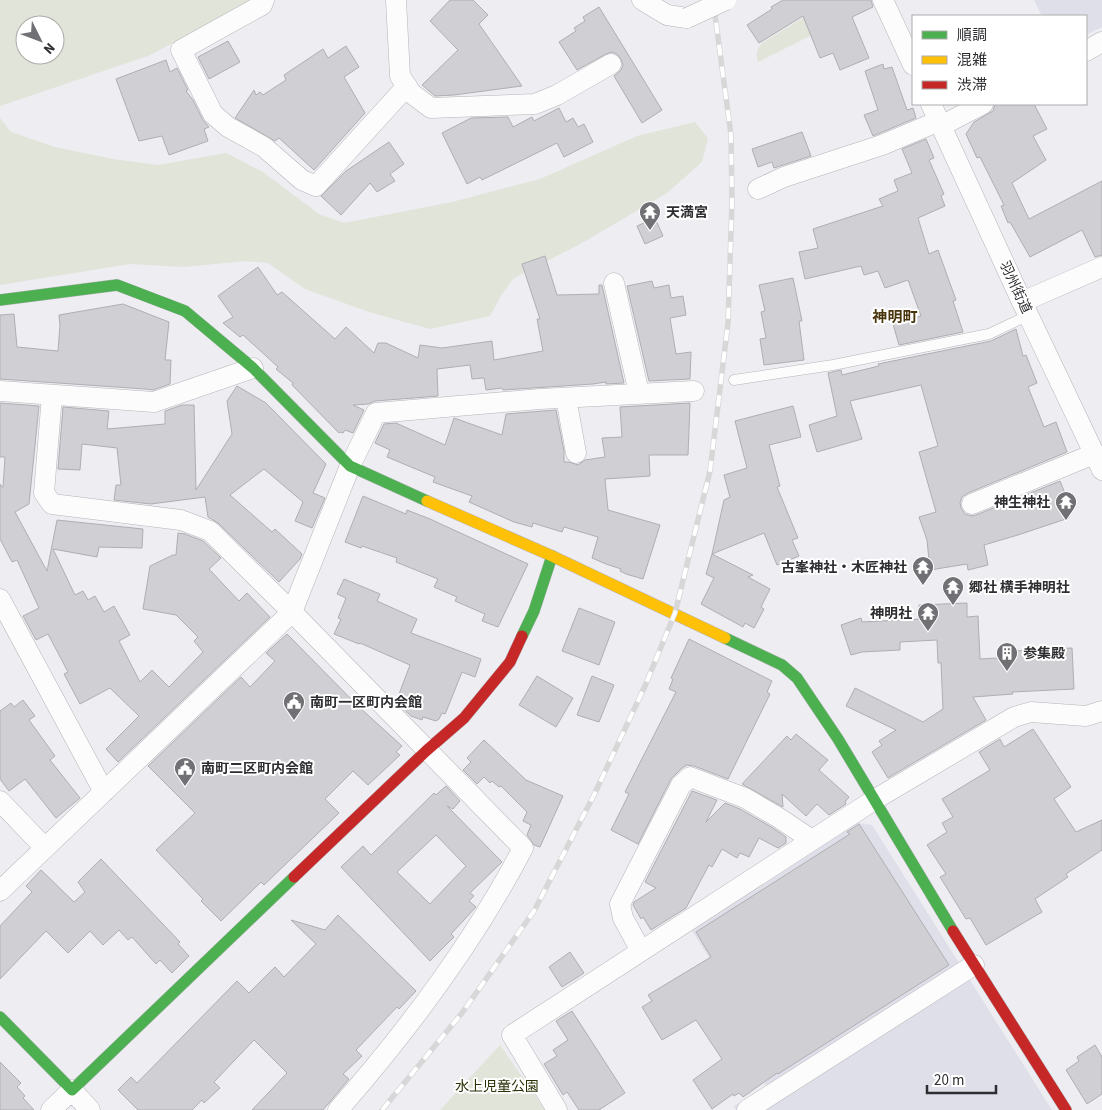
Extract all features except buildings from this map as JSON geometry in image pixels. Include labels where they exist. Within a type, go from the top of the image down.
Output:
[{"type":"street","points":[[264,0],[262,5],[181,50],[213,114],[228,127],[264,147],[302,180],[316,186],[406,86]]},
{"type":"street","points":[[396,0],[400,76],[411,93],[430,108],[535,104],[557,95],[610,64]]},
{"type":"street","points":[[642,0],[666,16],[687,18]]},
{"type":"street","points":[[664,32],[687,18],[726,0]]},
{"type":"street","points":[[883,0],[912,62]]},
{"type":"street","points":[[1087,50],[1102,42]]},
{"type":"street","points":[[758,189],[784,177],[882,144],[937,117],[979,105]]},
{"type":"street","name":"羽州街道","points":[[937,117],[1098,462]]},
{"type":"street","points":[[1025,309],[1102,268]]},
{"type":"street","points":[[614,283],[639,393]]},
{"type":"street","points":[[0,300],[117,285],[186,311],[253,368],[350,466],[552,556],[782,665],[797,678],[838,739],[974,965],[1066,1110]]},
{"type":"street","points":[[0,391],[154,402],[253,368]]},
{"type":"street","points":[[0,891],[292,612],[350,466],[376,413],[566,398],[694,391]]},
{"type":"street","points":[[52,395],[44,493],[52,504],[181,520],[210,531],[523,848],[507,880],[448,973],[381,1061],[338,1110]]},
{"type":"street","points":[[566,398],[576,453]]},
{"type":"street","points":[[972,504],[1098,462]]},
{"type":"street","points":[[51,1110],[426,751],[464,718],[510,662],[534,611],[552,556]]},
{"type":"street","points":[[0,598],[104,792]]},
{"type":"street","points":[[557,1110],[512,1035],[874,800],[1014,717],[1031,712],[1086,716],[1102,711]]},
{"type":"street","points":[[641,951],[623,918],[620,904],[681,785],[690,777],[745,798],[812,840]]},
{"type":"street","points":[[0,801],[45,848]]},
{"type":"street","points":[[747,1110],[974,965]]},
{"type":"street","points":[[0,1017],[90,1110]]},
{"type":"lane","points":[[734,380],[833,365],[989,334],[1025,309]]},
{"type":"shaded area","points":[[1034,0],[1102,0],[1102,27],[1087,34],[1087,15],[1042,15]]},
{"type":"shaded area","points":[[858,823],[872,825],[1052,1110],[736,1110],[734,1106],[766,1086],[721,1016],[739,1004],[692,931]]},
{"type":"green space","points":[[0,0],[257,0],[148,56],[0,106]]},
{"type":"green space","points":[[816,10],[830,26],[758,62],[757,52],[762,43]]},
{"type":"green space","points":[[0,118],[11,132],[55,147],[113,159],[158,165],[226,153],[263,172],[319,214],[344,223],[452,202],[540,179],[637,136],[695,122],[708,138],[702,162],[667,193],[582,243],[514,278],[502,294],[490,316],[430,329],[369,312],[305,289],[268,263],[246,261],[183,267],[130,264],[0,285]]},
{"type":"green space","name":"水上児童公園","points":[[500,1045],[545,1110],[440,1110]]},
{"type":"railway","points":[[382,1110],[462,1013],[534,911],[594,795],[645,686],[675,613],[710,471],[728,323],[732,201],[731,135],[713,0]]},
{"type":"traffic: fast","points":[[0,300],[117,285],[185,311],[253,368],[350,466],[427,501]]},
{"type":"traffic: fast","points":[[522,636],[534,611],[552,556]]},
{"type":"traffic: fast","points":[[725,638],[782,665],[797,678],[838,739],[953,931]]},
{"type":"traffic: fast","points":[[0,1017],[72,1090],[294,877]]},
{"type":"traffic: slow","points":[[427,501],[552,556],[725,638]]},
{"type":"traffic: jam","points":[[294,877],[426,751],[464,718],[510,662],[522,636]]},
{"type":"traffic: jam","points":[[953,931],[1066,1110]]},
{"type":"place","name":"天満宮","points":[[650,231]]},
{"type":"place","name":"神生神社","points":[[1066,521]]},
{"type":"place","name":"古峯神社・木匠神社","points":[[923,586]]},
{"type":"place","name":"郷社 横手神明社","points":[[953,606]]},
{"type":"place","name":"神明社","points":[[928,632]]},
{"type":"place","name":"参集殿","points":[[1007,672]]},
{"type":"place","name":"南町一区町内会館","points":[[294,721]]},
{"type":"place","name":"南町二区町内会館","points":[[185,787]]},
{"type":"district","name":"神明町","points":[[895,317]]}]
